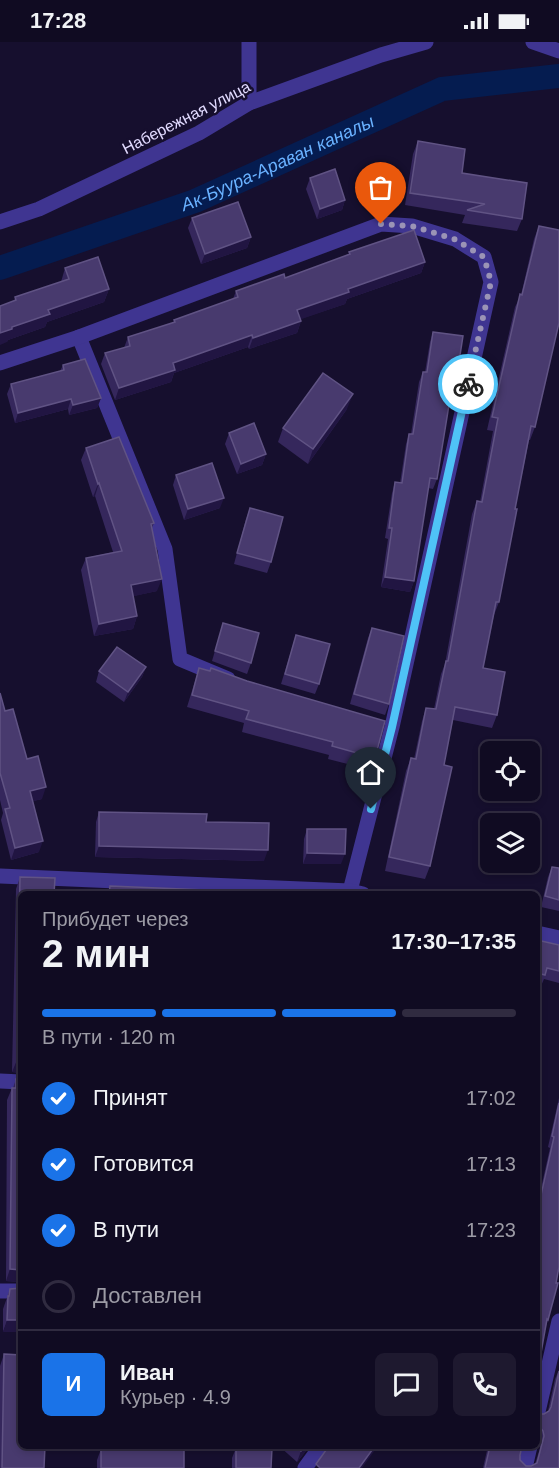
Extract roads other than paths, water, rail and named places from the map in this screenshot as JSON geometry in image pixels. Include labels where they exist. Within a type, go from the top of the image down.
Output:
[{"type":"street","points":[[249,42],[249,103]]},
{"type":"street","name":"Набережная улица","points":[[0,222],[39,209],[199,133],[249,103],[381,55],[426,42]]},
{"type":"street","points":[[532,42],[559,51]]},
{"type":"street","points":[[0,363],[79,337],[381,224],[412,226],[454,239],[484,257],[491,282],[386,725],[356,891]]},
{"type":"street","points":[[79,337],[165,549],[180,659],[238,682]]},
{"type":"street","points":[[0,876],[314,891]]},
{"type":"street","points":[[540,934],[559,938]]},
{"type":"street","points":[[0,1081],[18,1082]]},
{"type":"street","points":[[0,1291],[18,1291]]},
{"type":"street","points":[[540,1403],[559,1321]]},
{"type":"street","points":[[305,1468],[319,1449]]},
{"type":"street","points":[[525,1468],[529,1449]]},
{"type":"waterway","name":"Ак-Буура-Араван каналы","points":[[0,268],[195,201],[442,89],[559,76]]}]
